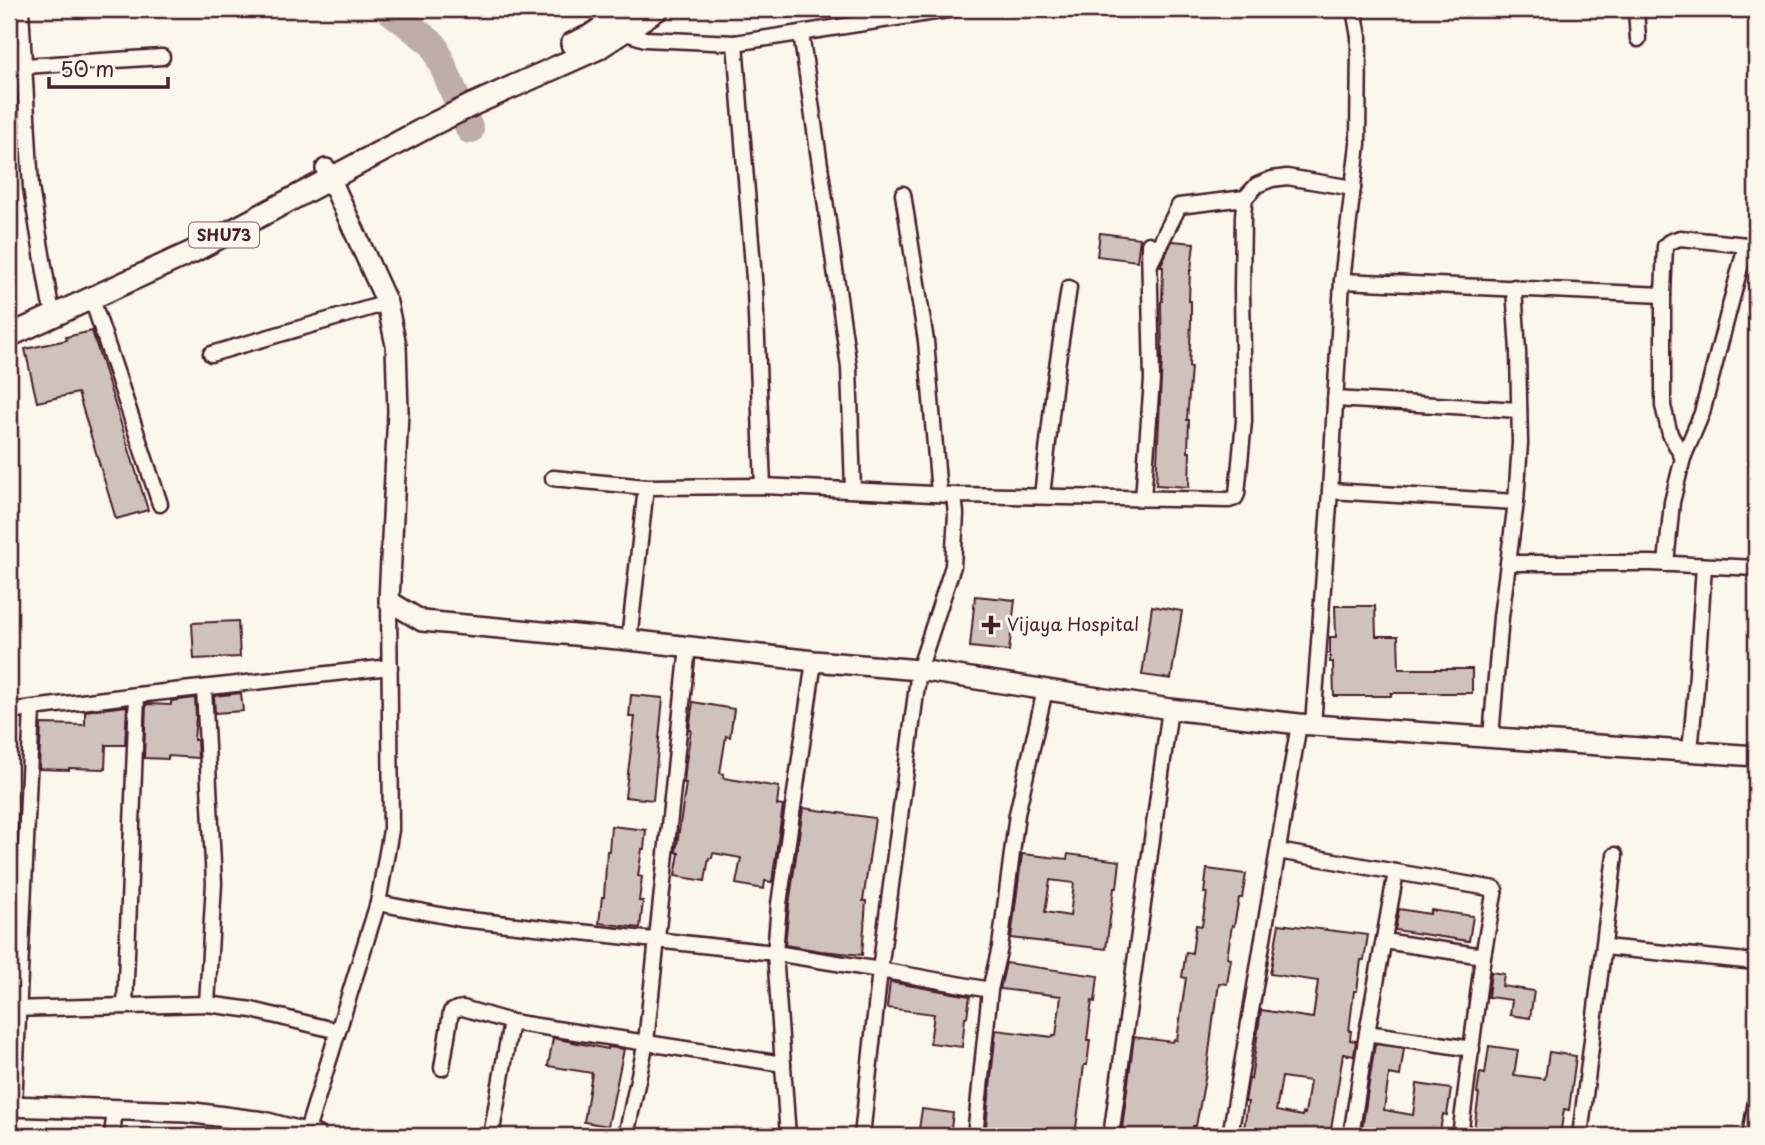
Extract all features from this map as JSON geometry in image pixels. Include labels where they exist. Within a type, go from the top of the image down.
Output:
[{"type":"main road","name":"SHU73","points":[[9,336],[192,252],[432,117],[471,98],[597,49],[618,17],[658,9]]},
{"type":"main road","name":"SHU73","points":[[9,321],[186,242],[328,174]]},
{"type":"street","points":[[21,9],[16,66],[50,302]]},
{"type":"street","points":[[618,17],[645,39],[736,43],[954,9]]},
{"type":"street","points":[[1230,1136],[1278,851],[1306,724],[1330,491],[1342,281],[1358,144],[1359,37],[1354,9]]},
{"type":"street","points":[[1636,9],[1638,39]]},
{"type":"street","points":[[801,33],[849,367],[853,490]]},
{"type":"street","points":[[736,43],[755,291],[764,486]]},
{"type":"street","points":[[16,66],[162,57]]},
{"type":"street","points":[[32,709],[14,1008],[12,1106],[186,1112],[239,1128],[264,1122],[311,1135],[338,1031],[378,903],[391,830],[390,601],[398,412],[396,345],[387,303],[328,174]]},
{"type":"street","points":[[1150,263],[1179,206],[1245,198],[1257,186],[1272,179],[1287,177],[1353,188]]},
{"type":"street","points":[[862,1136],[880,970],[919,670],[953,566],[956,514],[946,494],[903,194]]},
{"type":"street","points":[[553,478],[646,487],[764,486],[946,494],[1235,498],[1244,421],[1245,198]]},
{"type":"street","points":[[1666,564],[1672,502],[1684,458],[1702,413],[1751,246],[1680,238],[1665,246],[1663,406],[1670,434],[1684,458]]},
{"type":"street","points":[[1143,498],[1152,380],[1149,244]]},
{"type":"street","points":[[1342,281],[1663,295]]},
{"type":"street","points":[[1491,737],[1500,617],[1516,502],[1520,443],[1514,287]]},
{"type":"street","points":[[1042,496],[1069,288]]},
{"type":"street","points":[[92,299],[160,504]]},
{"type":"street","points":[[211,354],[387,303]]},
{"type":"street","points":[[1335,399],[1519,410]]},
{"type":"street","points":[[629,640],[646,487]]},
{"type":"street","points":[[1330,491],[1516,502]]},
{"type":"street","points":[[1508,563],[1666,564],[1756,568]]},
{"type":"street","points":[[1690,751],[1704,566]]},
{"type":"street","points":[[390,601],[422,621],[919,670],[1170,709],[1306,724],[1756,756]]},
{"type":"street","points":[[626,1136],[646,1042],[688,647]]},
{"type":"street","points":[[788,1136],[775,953],[779,904],[814,661]]},
{"type":"street","points":[[9,712],[390,667]]},
{"type":"street","points":[[204,688],[214,883],[207,1004]]},
{"type":"street","points":[[975,1136],[990,990],[1000,947],[1017,814],[1045,690]]},
{"type":"street","points":[[125,1006],[137,695]]},
{"type":"street","points":[[1111,1136],[1170,709]]},
{"type":"street","points":[[1278,851],[1495,889],[1483,957],[1460,1136]]},
{"type":"street","points":[[1580,1136],[1615,855]]},
{"type":"street","points":[[1351,1136],[1396,872]]},
{"type":"street","points":[[378,903],[461,919],[775,953],[990,990]]},
{"type":"street","points":[[1384,941],[1483,957]]},
{"type":"street","points":[[1604,947],[1756,962]]},
{"type":"street","points":[[14,1008],[207,1004],[252,1010],[338,1031]]},
{"type":"street","points":[[442,1068],[451,1012],[457,1009],[511,1022],[783,1064]]},
{"type":"street","points":[[491,1136],[511,1022]]},
{"type":"street","points":[[1367,1033],[1472,1049]]},
{"type":"street","points":[[1750,1136],[1756,1101]]},
{"type":"street","points":[[112,1136],[115,1109]]},
{"type":"building","points":[[1100,233],[1140,238],[1137,261],[1097,256]]},
{"type":"building","points":[[1172,241],[1194,243],[1189,301],[1189,487],[1156,485],[1162,357],[1163,267],[1160,267]]},
{"type":"building","points":[[92,331],[148,510],[116,519],[78,393],[37,402],[25,349],[67,340],[66,337]]},
{"type":"building","points":[[975,596],[1015,600],[1009,651],[970,647]]},
{"type":"building","points":[[1152,606],[1182,611],[1171,679],[1142,675]]},
{"type":"building","points":[[1335,606],[1375,606],[1376,636],[1398,636],[1399,669],[1472,669],[1472,693],[1334,696],[1330,637],[1336,637]]},
{"type":"building","points":[[238,621],[240,657],[194,659],[192,623]]},
{"type":"building","points":[[241,693],[243,711],[215,713],[214,696]]},
{"type":"building","points":[[631,695],[663,698],[653,800],[625,797],[635,717],[629,717]]},
{"type":"building","points":[[195,698],[194,740],[197,740],[198,758],[144,758],[146,704],[171,705],[171,701]]},
{"type":"building","points":[[693,702],[734,709],[720,773],[724,774],[723,778],[779,787],[777,805],[783,806],[772,882],[765,881],[764,889],[736,884],[741,858],[713,853],[712,858],[709,858],[705,881],[675,876]]},
{"type":"building","points":[[127,706],[125,745],[106,745],[105,769],[39,769],[41,724],[85,725],[85,711]]},
{"type":"building","points":[[803,808],[875,818],[863,901],[866,901],[862,955],[785,945]]},
{"type":"building","points":[[611,826],[646,830],[638,876],[642,877],[639,901],[643,901],[640,928],[599,923]]},
{"type":"building","points":[[1022,854],[1067,859],[1068,854],[1120,861],[1106,949],[1011,938]],"holes":[[[1050,880],[1074,883],[1070,916],[1045,912]]]},
{"type":"building","points":[[1207,869],[1246,874],[1242,898],[1239,898],[1234,926],[1232,925],[1227,958],[1231,959],[1227,984],[1219,983],[1196,1126],[1193,1126],[1192,1136],[1121,1136],[1134,1037],[1173,1042],[1174,1039],[1177,1040],[1186,978],[1182,977],[1186,952],[1192,953],[1196,925],[1202,926]]},
{"type":"building","points":[[1399,909],[1473,916],[1469,941],[1395,930]]},
{"type":"building","points":[[1279,924],[1368,935],[1357,991],[1354,991],[1349,1031],[1350,1040],[1356,1041],[1354,1056],[1343,1054],[1330,1136],[1249,1136],[1250,1129],[1244,1128],[1248,1102],[1245,1102],[1261,1010],[1313,1018],[1318,981],[1270,974]],"holes":[[[1282,1077],[1310,1081],[1305,1114],[1302,1116],[1276,1111]]]},
{"type":"building","points":[[1006,963],[1098,976],[1095,1002],[1092,1001],[1087,1065],[1084,1065],[1075,1136],[985,1136],[996,1030],[1056,1036],[1061,996],[1000,989]]},
{"type":"building","points":[[1491,972],[1504,974],[1502,986],[1534,991],[1530,1018],[1510,1015],[1512,1000],[1488,997]]},
{"type":"building","points":[[890,982],[970,996],[962,1047],[930,1043],[934,1014],[887,1008]]},
{"type":"building","points":[[553,1038],[608,1049],[624,1049],[608,1126],[584,1122],[592,1073],[548,1066]]},
{"type":"building","points":[[1375,1044],[1404,1048],[1400,1076],[1389,1074],[1384,1110],[1413,1115],[1417,1084],[1451,1089],[1447,1115],[1443,1114],[1439,1136],[1361,1136]]},
{"type":"building","points":[[1489,1046],[1518,1050],[1514,1075],[1545,1079],[1549,1052],[1576,1056],[1569,1110],[1564,1109],[1560,1136],[1506,1128],[1505,1136],[1473,1136],[1480,1073],[1485,1074]]},
{"type":"building","points":[[922,1109],[953,1113],[950,1136],[918,1136]]},
{"type":"waterway","points":[[388,9],[434,45],[470,130]]},
{"type":"place","name":"Vijaya Hospital","points":[[991,625]]}]
